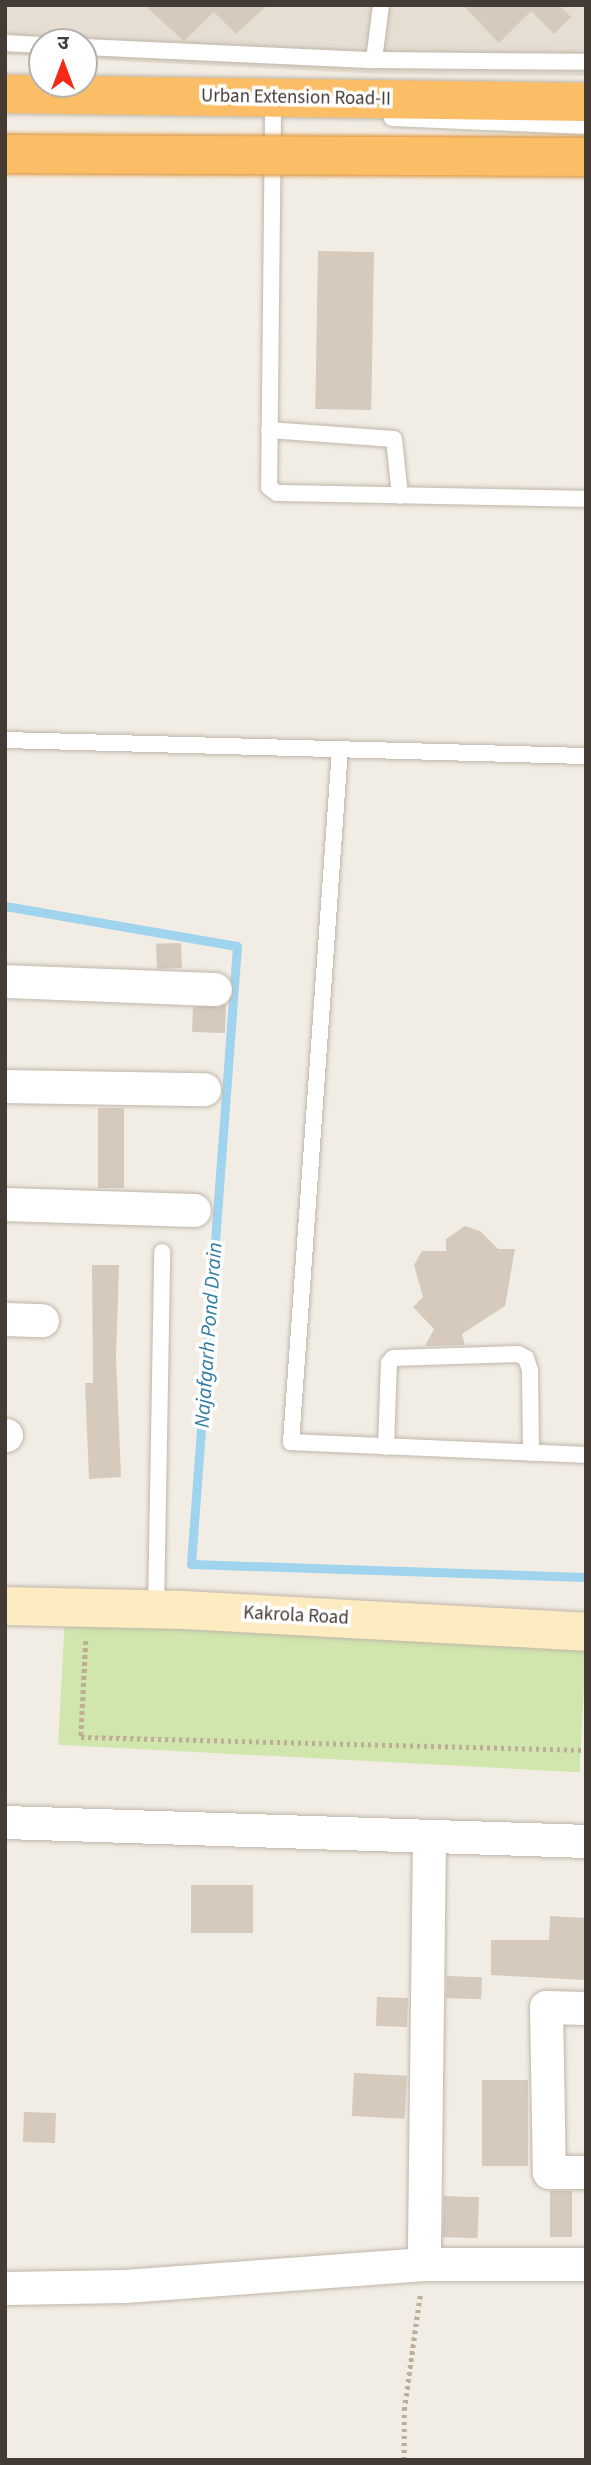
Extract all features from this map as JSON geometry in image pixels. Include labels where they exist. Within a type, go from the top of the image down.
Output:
[{"type":"highway","name":"Urban Extension Road-II","points":[[5,94],[586,103]]},
{"type":"highway","points":[[5,154],[586,157]]},
{"type":"street","points":[[5,981],[215,989]]},
{"type":"street","points":[[5,1086],[204,1089]]},
{"type":"street","points":[[5,1204],[194,1210]]},
{"type":"street","points":[[5,1319],[42,1320]]},
{"type":"street","name":"Kakrola Road","points":[[5,1606],[156,1610],[586,1632]]},
{"type":"street","points":[[5,1822],[586,1842]]},
{"type":"street","points":[[424,2264],[429,1836]]},
{"type":"street","points":[[586,2008],[546,2007],[549,2172],[586,2172]]},
{"type":"street","points":[[5,2288],[125,2286],[424,2264],[586,2264]]},
{"type":"lane","points":[[374,60],[382,5]]},
{"type":"lane","points":[[5,43],[28,44]]},
{"type":"lane","points":[[98,48],[374,60],[586,62]]},
{"type":"lane","points":[[5,103],[586,126]]},
{"type":"lane","points":[[273,113],[269,487],[277,493],[586,499]]},
{"type":"lane","points":[[269,430],[394,439],[400,496]]},
{"type":"lane","points":[[5,740],[586,756]]},
{"type":"lane","points":[[340,749],[289,1429],[291,1442],[302,1445],[586,1455]]},
{"type":"lane","points":[[156,1610],[162,1252]]},
{"type":"lane","points":[[386,1447],[389,1363],[393,1358],[518,1354],[526,1358],[530,1370],[531,1453]]},
{"type":"path","points":[[87,1628],[81,1737],[586,1750]]},
{"type":"path","points":[[404,2460],[404,2410],[424,2264]]},
{"type":"shaded area","points":[[5,5],[586,5],[586,76],[379,74],[98,60],[98,28],[28,28],[28,56],[5,55]]},
{"type":"green space","points":[[65,1615],[586,1642],[579,1772],[58,1745]]},
{"type":"building","points":[[144,5],[267,5],[236,34],[214,12],[184,41]]},
{"type":"building","points":[[463,5],[559,5],[571,17],[554,34],[531,11],[499,43]]},
{"type":"building","points":[[318,251],[374,252],[371,410],[315,409]]},
{"type":"building","points":[[181,943],[182,968],[157,969],[156,944]]},
{"type":"building","points":[[226,1004],[225,1033],[192,1032],[193,1007]]},
{"type":"building","points":[[98,1108],[124,1108],[124,1188],[98,1188]]},
{"type":"building","points":[[465,1226],[480,1231],[498,1249],[515,1249],[505,1306],[462,1334],[465,1345],[425,1346],[434,1329],[413,1307],[423,1297],[414,1265],[422,1251],[446,1251],[446,1239]]},
{"type":"building","points":[[92,1265],[119,1265],[116,1358],[121,1477],[89,1479],[85,1383],[93,1383]]},
{"type":"building","points":[[191,1885],[253,1885],[253,1933],[191,1933]]},
{"type":"building","points":[[550,1916],[586,1918],[586,1980],[491,1975],[491,1940],[549,1940]]},
{"type":"building","points":[[447,1976],[482,1977],[481,1999],[446,1998]]},
{"type":"building","points":[[377,1997],[408,1998],[407,2027],[376,2026]]},
{"type":"building","points":[[354,2073],[407,2076],[405,2119],[352,2116]]},
{"type":"building","points":[[482,2080],[528,2080],[528,2166],[482,2166]]},
{"type":"building","points":[[24,2112],[56,2113],[55,2143],[23,2142]]},
{"type":"building","points":[[550,2191],[572,2191],[572,2237],[550,2237]]},
{"type":"building","points":[[444,2196],[479,2197],[478,2238],[443,2237]]},
{"type":"waterway","name":"Najafgarh Pond Drain","points":[[5,906],[237,946],[191,1564],[586,1577]]}]
